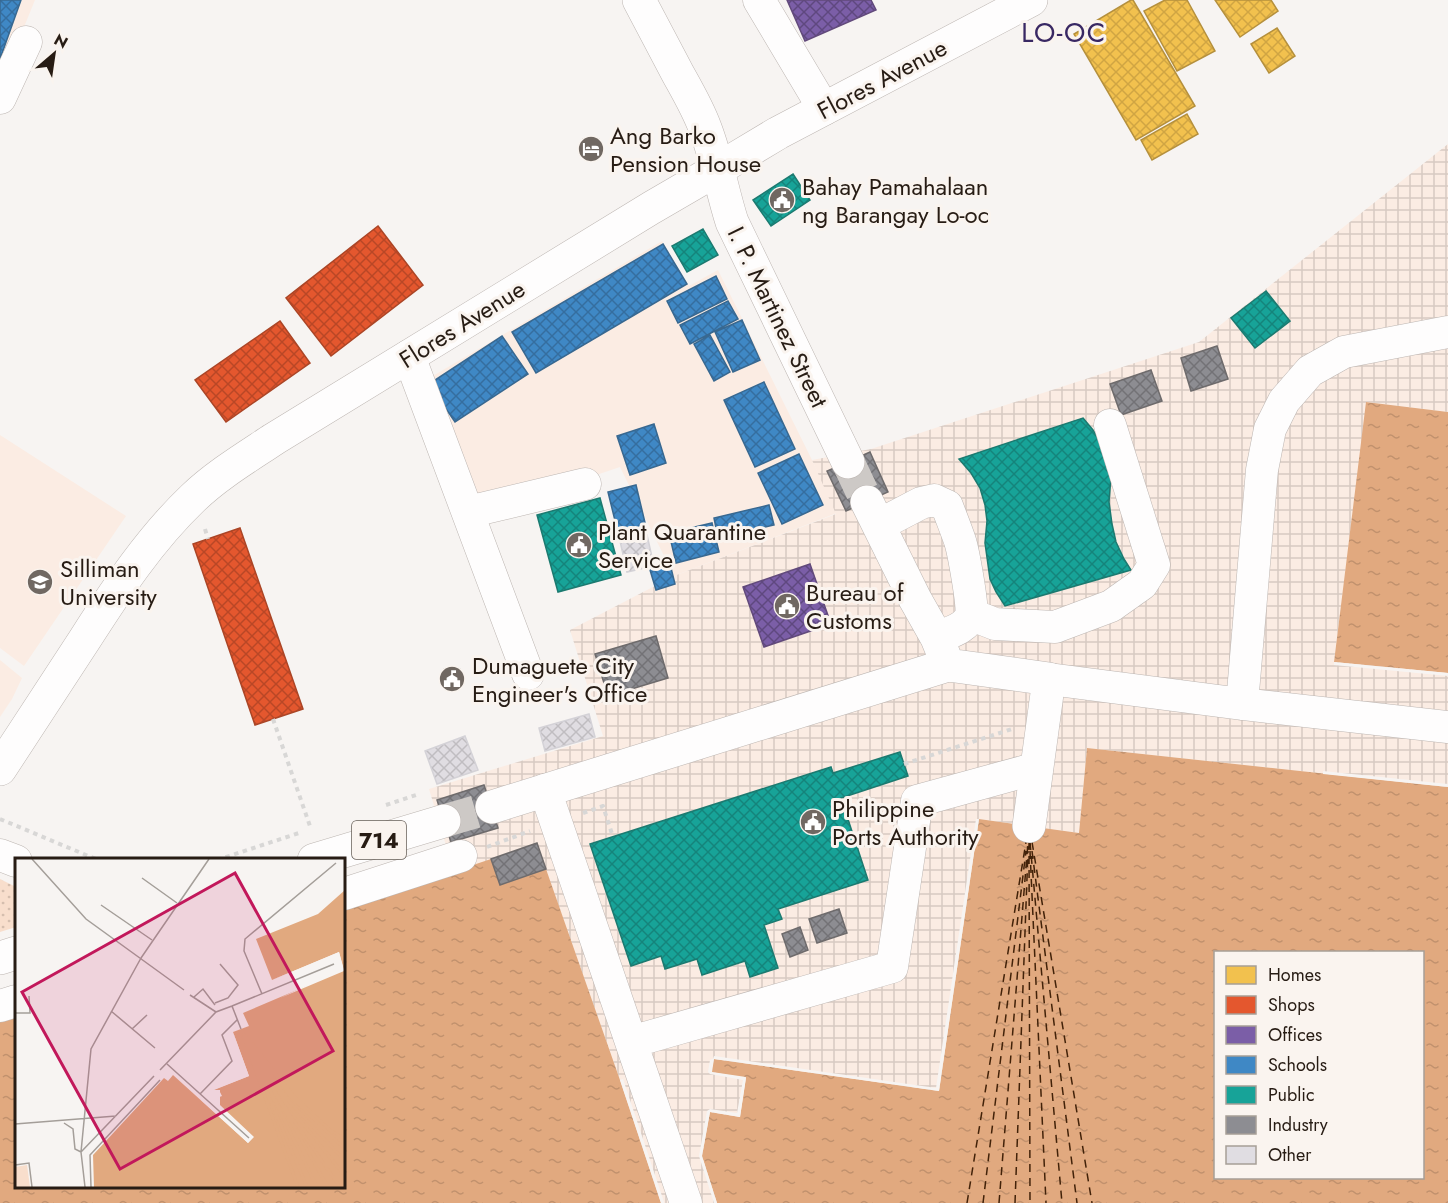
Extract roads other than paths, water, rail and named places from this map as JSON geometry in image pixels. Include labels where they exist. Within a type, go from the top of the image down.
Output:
[{"type":"main road","name":"I. P. Martinez Street","points":[[639,0],[706,129],[732,222],[848,462]]},
{"type":"main road","name":"Flores Avenue","points":[[0,769],[137,562],[194,496],[230,469],[274,439],[718,168],[778,133],[1031,0]]},
{"type":"main road","points":[[873,513],[942,652]]},
{"type":"main road","points":[[492,807],[942,652],[1049,679],[1029,826]]},
{"type":"main road","name":"714","points":[[313,844],[444,821]]},
{"type":"main road","points":[[0,958],[15,953]]},
{"type":"street","points":[[759,0],[824,109]]},
{"type":"street","points":[[0,98],[26,42]]},
{"type":"street","points":[[1242,704],[1262,470],[1270,429],[1284,401],[1310,371],[1344,352],[1448,332]]},
{"type":"street","points":[[409,356],[528,674]]},
{"type":"street","points":[[972,615],[995,624],[1055,627],[1111,606],[1142,584],[1154,565],[1110,425]]},
{"type":"street","points":[[468,512],[585,484]]},
{"type":"street","points":[[873,513],[934,500],[947,506],[961,543],[972,615],[958,629],[942,652]]},
{"type":"street","points":[[1049,679],[1448,728]]},
{"type":"street","points":[[631,1042],[891,967],[917,801],[1037,768]]},
{"type":"street","points":[[545,790],[686,1203]]},
{"type":"street","points":[[0,855],[15,861]]},
{"type":"street","points":[[345,894],[461,856]]},
{"type":"street","points":[[0,1006],[15,1001]]},
{"type":"water","points":[[1366,402],[1448,412],[1448,673],[1334,662]]},
{"type":"water","points":[[1087,748],[1448,787],[1448,1203],[717,1203],[702,1156],[710,1112],[740,1117],[746,1078],[711,1072],[714,1059],[939,1091],[979,819],[1079,833]]},
{"type":"water","points":[[491,859],[500,885],[546,869],[661,1203],[0,1203],[0,1019],[15,1014],[15,1188],[345,1188],[345,908]]},
{"type":"tunnel","points":[[848,462],[867,502]]},
{"type":"tunnel","points":[[444,821],[492,807]]},
{"type":"place","name":"Ang Barko Pension House","points":[[591,149]]},
{"type":"place","name":"Bahay Pamahalaan ng Barangay Lo-oc","points":[[782,200]]},
{"type":"place","name":"Plant Quarantine Service","points":[[579,545]]},
{"type":"place","name":"Silliman University","points":[[40,582]]},
{"type":"place","name":"Bureau of Customs","points":[[787,606]]},
{"type":"place","name":"Dumaguete City Engineer's Office","points":[[452,679]]},
{"type":"place","name":"Philippine Ports Authority","points":[[813,822]]},
{"type":"district","name":"LO-OC","points":[[1064,32]]}]
